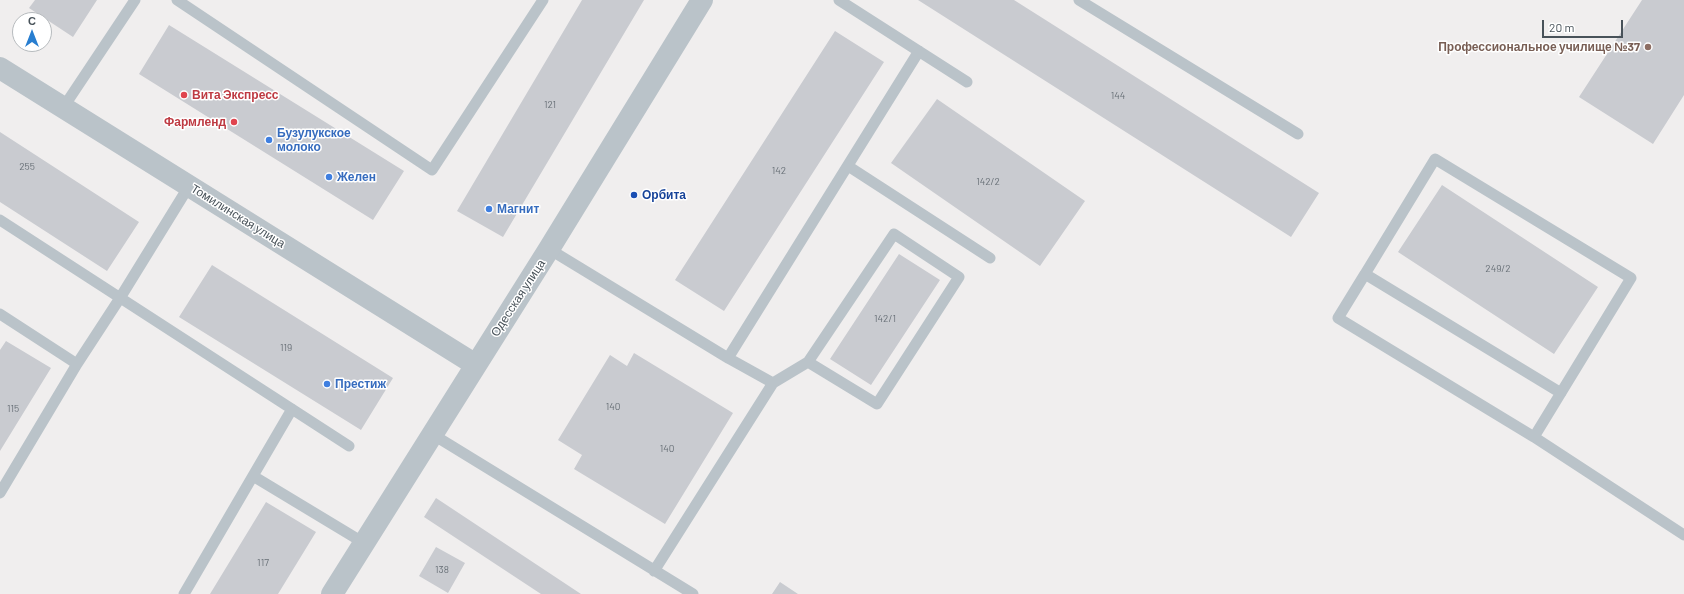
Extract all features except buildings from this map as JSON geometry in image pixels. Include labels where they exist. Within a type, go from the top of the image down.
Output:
[{"type":"street","name":"Одесская улица","points":[[332,594],[550,249],[702,0]]},
{"type":"street","name":"Томилинская улица","points":[[0,68],[476,364]]},
{"type":"lane","points":[[63,108],[135,0]]},
{"type":"lane","points":[[176,0],[432,170],[543,0]]},
{"type":"lane","points":[[839,0],[967,82]]},
{"type":"lane","points":[[1079,0],[1298,134]]},
{"type":"lane","points":[[728,358],[919,51]]},
{"type":"lane","points":[[1534,437],[1631,278],[1435,159],[1338,318],[1534,437],[1684,535]]},
{"type":"lane","points":[[848,166],[990,258]]},
{"type":"lane","points":[[0,493],[77,364],[120,298],[189,186]]},
{"type":"lane","points":[[0,220],[349,446]]},
{"type":"lane","points":[[654,570],[773,382],[808,362],[894,234],[959,278],[877,404],[808,362]]},
{"type":"lane","points":[[550,249],[728,358],[773,382]]},
{"type":"lane","points":[[1365,274],[1561,393]]},
{"type":"lane","points":[[0,314],[77,364]]},
{"type":"lane","points":[[184,594],[292,409]]},
{"type":"lane","points":[[432,434],[693,594]]},
{"type":"lane","points":[[253,476],[364,543]]},
{"type":"place","name":"Профессиональное училище №37","points":[[1648,47]]},
{"type":"place","name":"Вита Экспресс","points":[[184,95]]},
{"type":"place","name":"Фармленд","points":[[234,122]]},
{"type":"place","name":"Бузулукское молоко","points":[[269,140]]},
{"type":"place","name":"Желен","points":[[329,177]]},
{"type":"place","name":"Орбита","points":[[634,195]]},
{"type":"place","name":"Магнит","points":[[489,209]]},
{"type":"place","name":"Престиж","points":[[327,384]]}]
